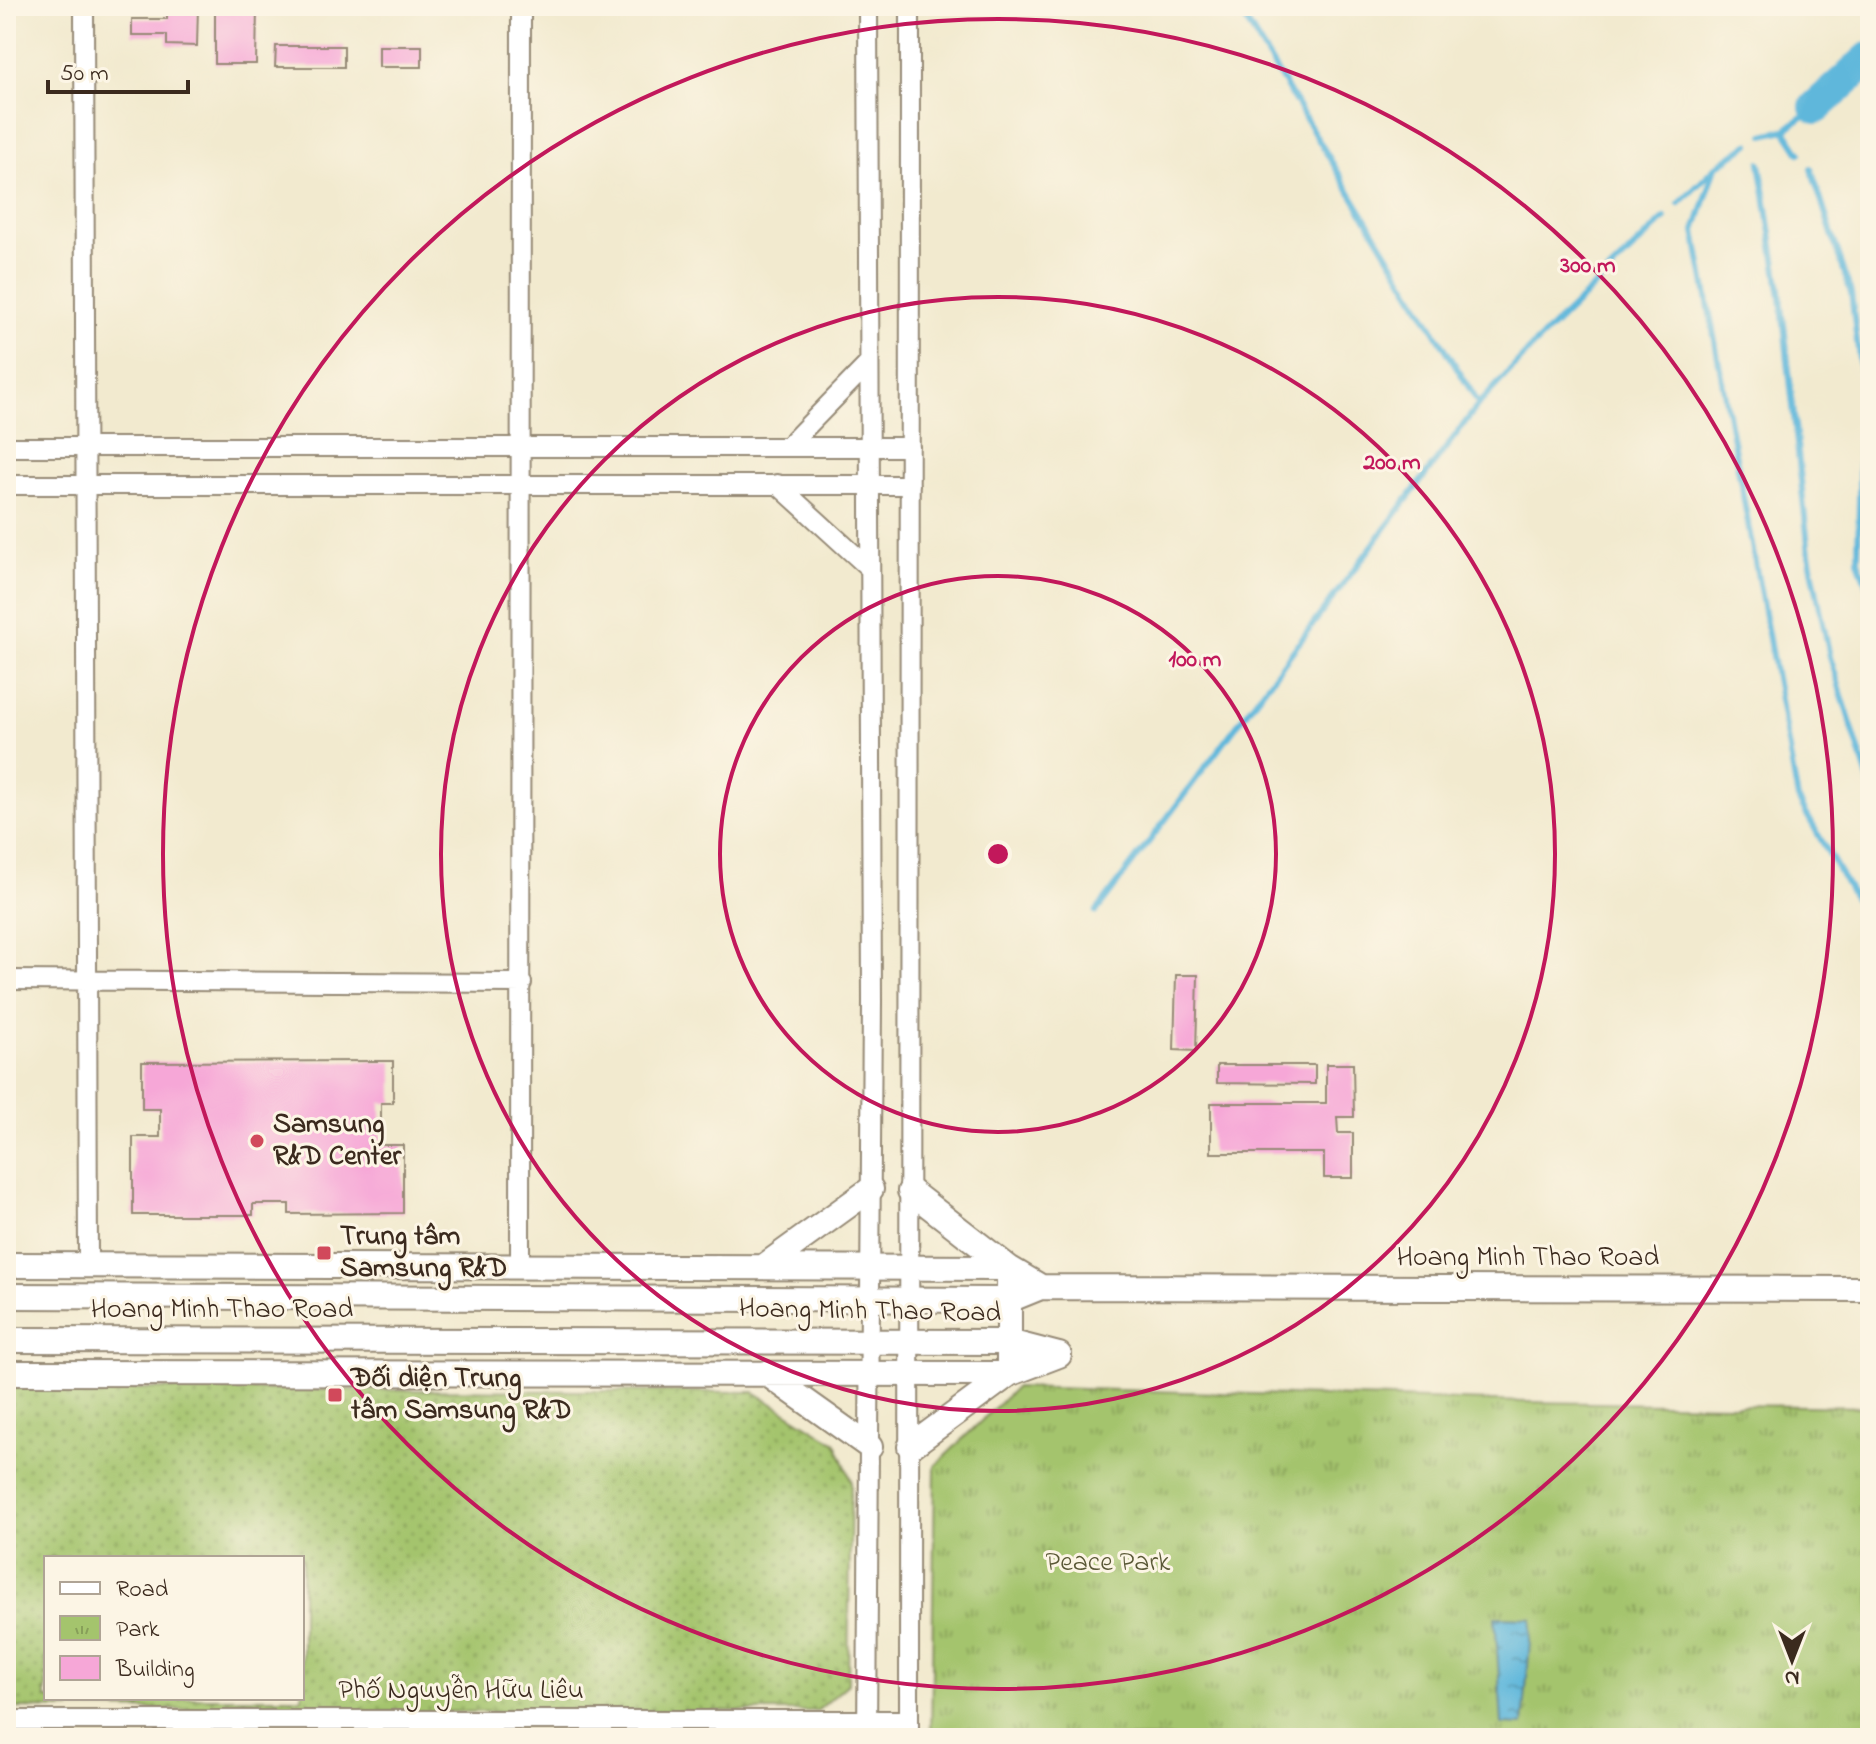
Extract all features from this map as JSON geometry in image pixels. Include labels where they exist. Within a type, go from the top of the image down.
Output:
[{"type":"main road","points":[[763,1297],[763,1266],[871,1189]]},
{"type":"main road","points":[[910,1191],[1009,1268],[1009,1374],[910,1447]]},
{"type":"main road","name":"Hoang Minh Thao Road","points":[[6,1265],[1009,1268],[1041,1287]]},
{"type":"main road","name":"Hoang Minh Thao Road","points":[[6,1296],[1009,1300],[1041,1287],[1870,1289]]},
{"type":"main road","name":"Hoang Minh Thao Road","points":[[6,1340],[1009,1342],[1059,1355],[1009,1374],[6,1373]]},
{"type":"main road","points":[[765,1340],[766,1373],[870,1447]]},
{"type":"street","points":[[84,6],[88,1265]]},
{"type":"street","points":[[520,1267],[521,6]]},
{"type":"street","points":[[867,1729],[871,1372],[868,6]]},
{"type":"street","points":[[909,1729],[910,6]]},
{"type":"street","points":[[787,447],[868,364]]},
{"type":"street","points":[[6,447],[910,447]]},
{"type":"street","points":[[777,484],[869,568]]},
{"type":"street","points":[[6,485],[910,485]]},
{"type":"street","points":[[6,980],[522,983]]},
{"type":"street","points":[[373,1719],[374,1738]]},
{"type":"street","name":"Phố Nguyễn Hữu Liêu","points":[[6,1720],[72,1729],[373,1719],[909,1729]]},
{"type":"green space","name":"Peace Park","points":[[1016,1387],[1526,1402],[1870,1407],[1870,1738],[931,1738],[935,1466]]},
{"type":"green space","points":[[6,1388],[754,1392],[836,1443],[851,1480],[848,1684],[817,1711],[395,1712],[6,1708]]},
{"type":"water","points":[[1495,1617],[1532,1618],[1523,1725],[1502,1724]]},
{"type":"building","points":[[167,6],[198,6],[197,46],[167,45],[167,35],[132,35],[132,19],[167,19]]},
{"type":"building","points":[[215,6],[257,6],[256,64],[215,64]]},
{"type":"building","points":[[276,46],[344,46],[344,67],[275,67]]},
{"type":"building","points":[[379,46],[422,46],[422,67],[379,67]]},
{"type":"building","points":[[1176,975],[1198,975],[1196,1051],[1174,1050]]},
{"type":"building","name":"Samsung R&D Center","points":[[393,1061],[393,1103],[381,1103],[381,1145],[403,1145],[403,1213],[289,1214],[289,1204],[253,1204],[253,1215],[133,1215],[133,1137],[160,1137],[160,1109],[142,1109],[142,1062]]},
{"type":"building","points":[[1326,1064],[1353,1064],[1354,1117],[1337,1117],[1338,1133],[1353,1133],[1353,1178],[1324,1178],[1324,1153],[1211,1153],[1211,1103],[1326,1103]]},
{"type":"building","points":[[1217,1065],[1315,1065],[1315,1084],[1217,1083]]},
{"type":"waterway","points":[[1237,6],[1479,404]]},
{"type":"waterway","points":[[1816,107],[1870,58]]},
{"type":"waterway","points":[[1764,135],[1785,130],[1816,107]]},
{"type":"waterway","points":[[1785,130],[1800,153]]},
{"type":"waterway","points":[[1679,204],[1716,167],[1749,144]]},
{"type":"waterway","points":[[1760,163],[1781,297],[1809,554],[1830,657],[1870,785]]},
{"type":"waterway","points":[[1716,167],[1695,231],[1798,799],[1870,926]]},
{"type":"waterway","points":[[1811,169],[1851,293],[1861,375],[1858,561],[1870,594]]},
{"type":"waterway","points":[[1096,912],[1479,404],[1533,346],[1665,218]]},
{"type":"place","name":"Samsung R&D Center","points":[[257,1141]]},
{"type":"place","name":"Trung tâm Samsung R&D","points":[[324,1253]]},
{"type":"place","name":"Đối diện Trung tâm Samsung R&D","points":[[335,1395]]}]
